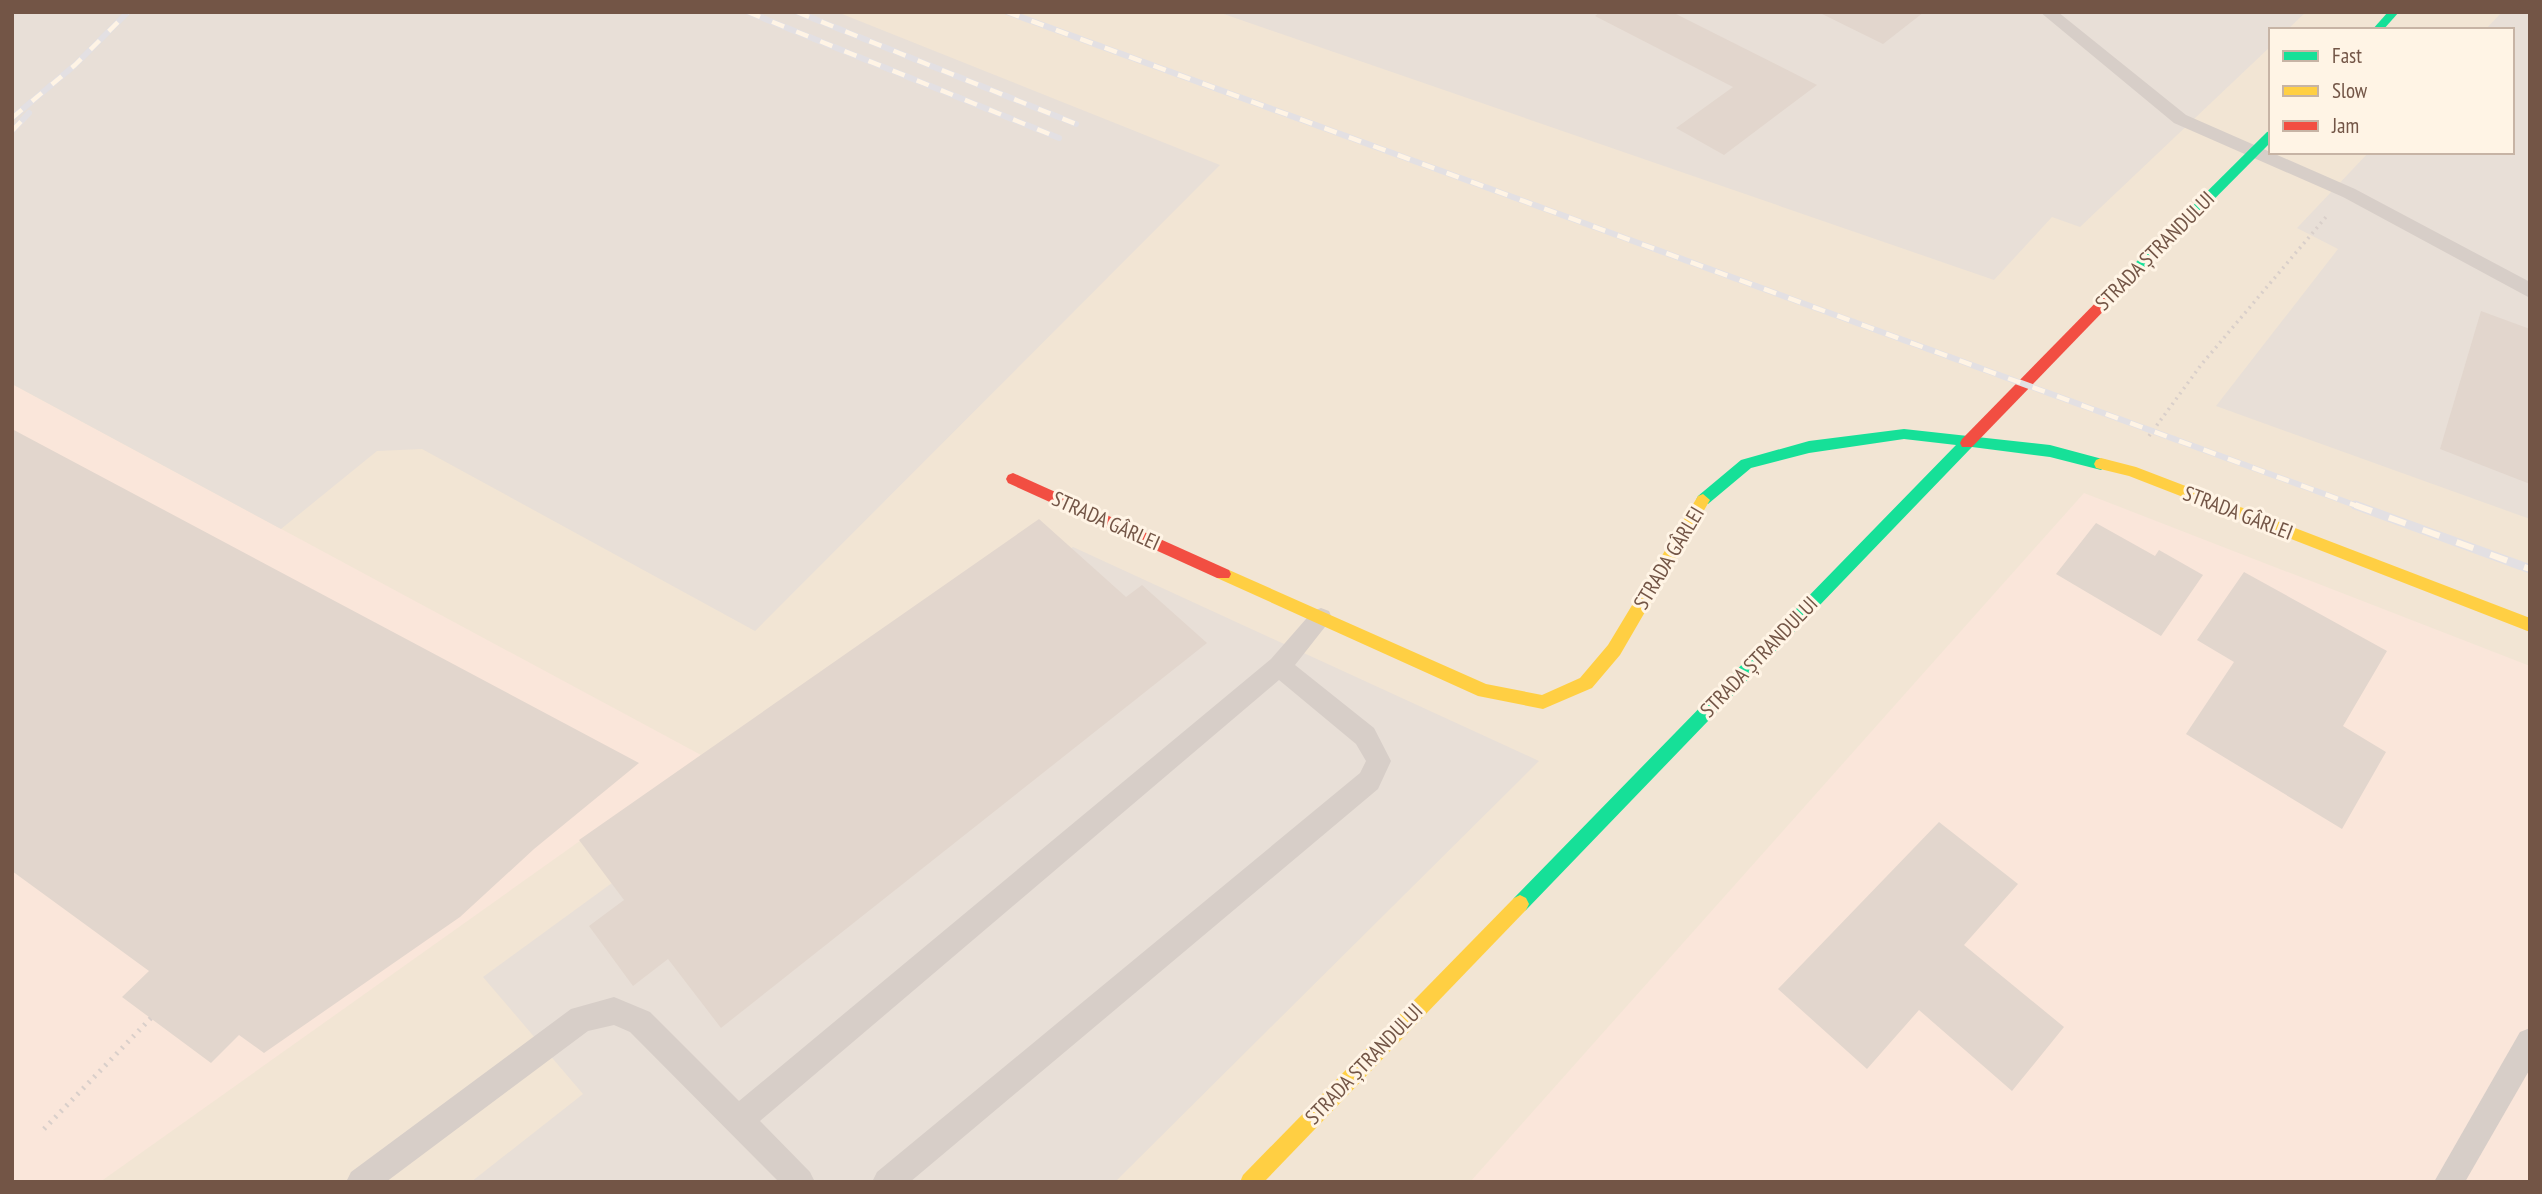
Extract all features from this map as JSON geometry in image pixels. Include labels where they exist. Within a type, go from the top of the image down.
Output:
[{"type":"main road","points":[[2379,28],[2394,12]]},
{"type":"main road","name":"STRADA ȘTRANDULUI","points":[[1250,1182],[2144,261],[2269,137]]},
{"type":"main road","name":"STRADA GÂRLEI","points":[[1013,479],[1484,691],[1544,702],[1586,682],[1614,650],[1701,502],[1746,464],[1809,447],[1904,434],[2050,451],[2131,471],[2530,625]]},
{"type":"lane","points":[[2048,12],[2180,119],[2349,193],[2530,291]]},
{"type":"lane","points":[[738,1121],[1279,666],[1321,618]]},
{"type":"lane","points":[[887,1182],[1369,781],[1379,761],[1365,736],[1279,666]]},
{"type":"lane","points":[[362,1182],[581,1019],[614,1011],[640,1022],[800,1182]]},
{"type":"lane","points":[[2449,1182],[2530,1042]]},
{"type":"path","points":[[2131,471],[2152,431],[2201,365],[2301,244],[2349,193]]},
{"type":"path","points":[[44,1129],[151,1018]]},
{"type":"shaded area","points":[[12,12],[2530,12],[2530,1182],[12,1182]]},
{"type":"shaded area","points":[[12,12],[837,12],[1220,165],[755,631],[422,449],[377,451],[281,529],[12,384]]},
{"type":"shaded area","points":[[1218,12],[2306,12],[2289,28],[2269,28],[2269,48],[2080,227],[2052,217],[1994,280]]},
{"type":"shaded area","points":[[2502,12],[2530,12],[2530,519],[2216,406],[2338,249],[2297,228],[2367,154],[2514,154],[2514,28],[2487,28]]},
{"type":"shaded area","points":[[12,384],[701,755],[100,1182],[12,1182]]},
{"type":"shaded area","points":[[2084,493],[2530,666],[2530,1182],[1470,1182]]},
{"type":"shaded area","points":[[1073,547],[1539,761],[1115,1182],[471,1182],[583,1094],[483,977]]},
{"type":"building","points":[[1600,12],[1672,12],[1817,85],[1724,155],[1676,128],[1733,87],[1595,16]]},
{"type":"building","points":[[1818,12],[1924,12],[1883,44]]},
{"type":"building","points":[[2481,311],[2530,329],[2530,484],[2440,449]]},
{"type":"building","points":[[12,429],[639,763],[534,849],[460,917],[264,1053],[239,1035],[211,1063],[122,997],[149,971],[12,871]]},
{"type":"building","points":[[1039,519],[1126,597],[1142,585],[1207,643],[721,1028],[668,959],[633,986],[589,926],[624,900],[579,840]]},
{"type":"building","points":[[2096,523],[2155,556],[2159,550],[2203,575],[2161,636],[2056,574]]},
{"type":"building","points":[[2244,572],[2387,651],[2343,726],[2386,752],[2342,829],[2186,734],[2234,662],[2197,640]]},
{"type":"building","points":[[1939,822],[2018,884],[1964,945],[2064,1027],[2012,1091],[1919,1010],[1867,1069],[1778,989]]},
{"type":"railway","points":[[12,118],[75,65],[128,12]]},
{"type":"railway","points":[[748,12],[1059,138]]},
{"type":"railway","points":[[797,12],[1076,124]]},
{"type":"railway","points":[[1007,12],[2360,507]]},
{"type":"railway","points":[[12,131],[29,113]]},
{"type":"railway","points":[[2355,505],[2530,569]]},
{"type":"traffic: fast","points":[[2379,28],[2394,12]]},
{"type":"traffic: fast","points":[[2114,292],[2269,137]]},
{"type":"traffic: fast","points":[[1703,500],[1746,464],[1809,447],[1904,434],[2050,451],[2101,464]]},
{"type":"traffic: fast","points":[[1520,904],[1967,443]]},
{"type":"traffic: slow","points":[[2101,464],[2131,471],[2530,625]]},
{"type":"traffic: slow","points":[[1223,574],[1484,691],[1543,702],[1586,683],[1614,650],[1703,500]]},
{"type":"traffic: slow","points":[[1250,1182],[1520,904]]},
{"type":"traffic: jam","points":[[1967,443],[2114,292]]},
{"type":"traffic: jam","points":[[1013,479],[1223,574]]}]
